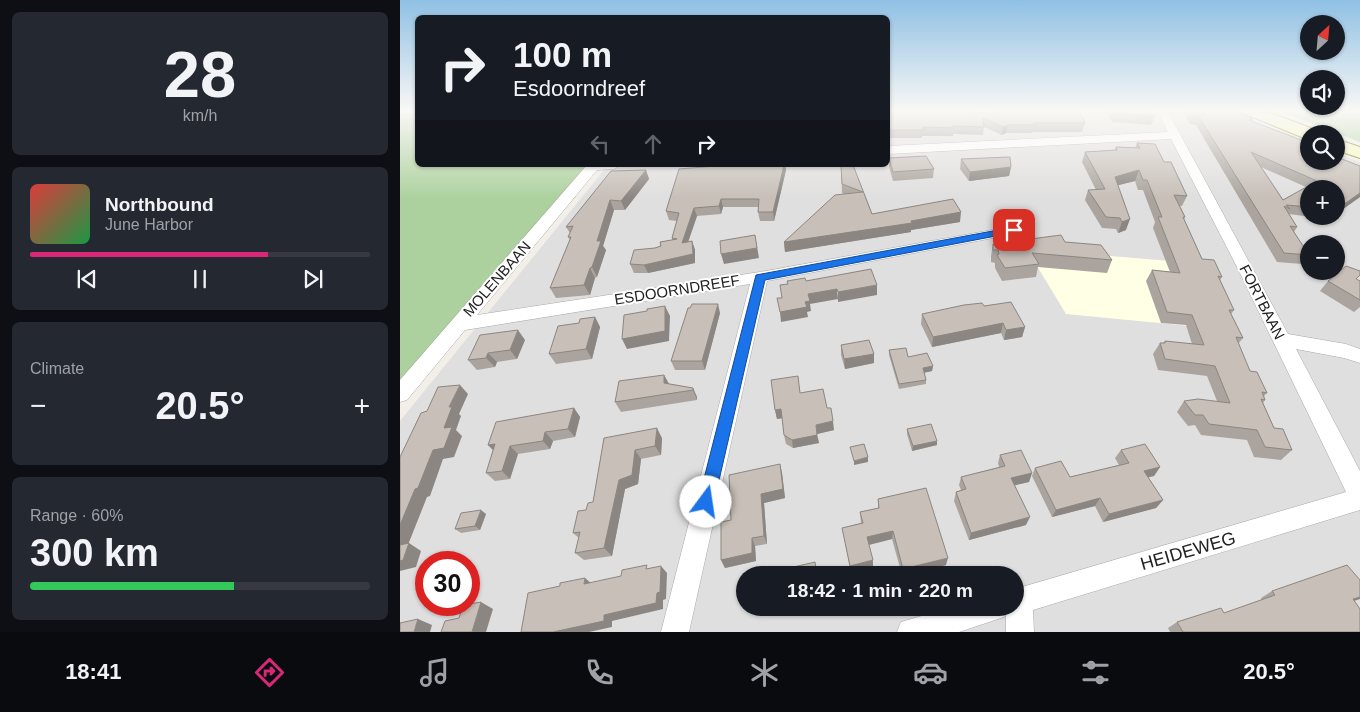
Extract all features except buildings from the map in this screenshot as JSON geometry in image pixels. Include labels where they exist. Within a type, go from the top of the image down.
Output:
[{"type":"main road","points":[[1345,147],[1360,153]]},
{"type":"street","points":[[890,150],[1089,139]]},
{"type":"street","name":"FORTBAAN","points":[[1177,139],[1360,495]]},
{"type":"street","name":"MOLENBAAN","points":[[400,394],[593,167]]},
{"type":"street","name":"ESDOORNDREEF","points":[[458,324],[760,277],[1014,230]]},
{"type":"street","points":[[675,632],[760,277]]},
{"type":"street","points":[[1282,340],[1346,351],[1360,356]]},
{"type":"street","name":"HEIDEWEG","points":[[1024,599],[1360,500]]},
{"type":"street","name":"HEIDEWEG","points":[[911,632],[965,616]]},
{"type":"street","points":[[1014,616],[1020,632]]},
{"type":"shaded area","points":[[890,139],[1300,139],[1300,170],[1345,170],[1345,156],[1360,162],[1360,632],[400,632],[400,421],[606,167],[890,167]]},
{"type":"shaded area","points":[[1031,236],[1040,250],[1205,264],[1232,330],[1066,314],[1020,238]]},
{"type":"green space","points":[[400,139],[415,139],[415,167],[589,167],[400,394]]},
{"type":"route","points":[[706,502],[760,277],[1014,230]]}]
